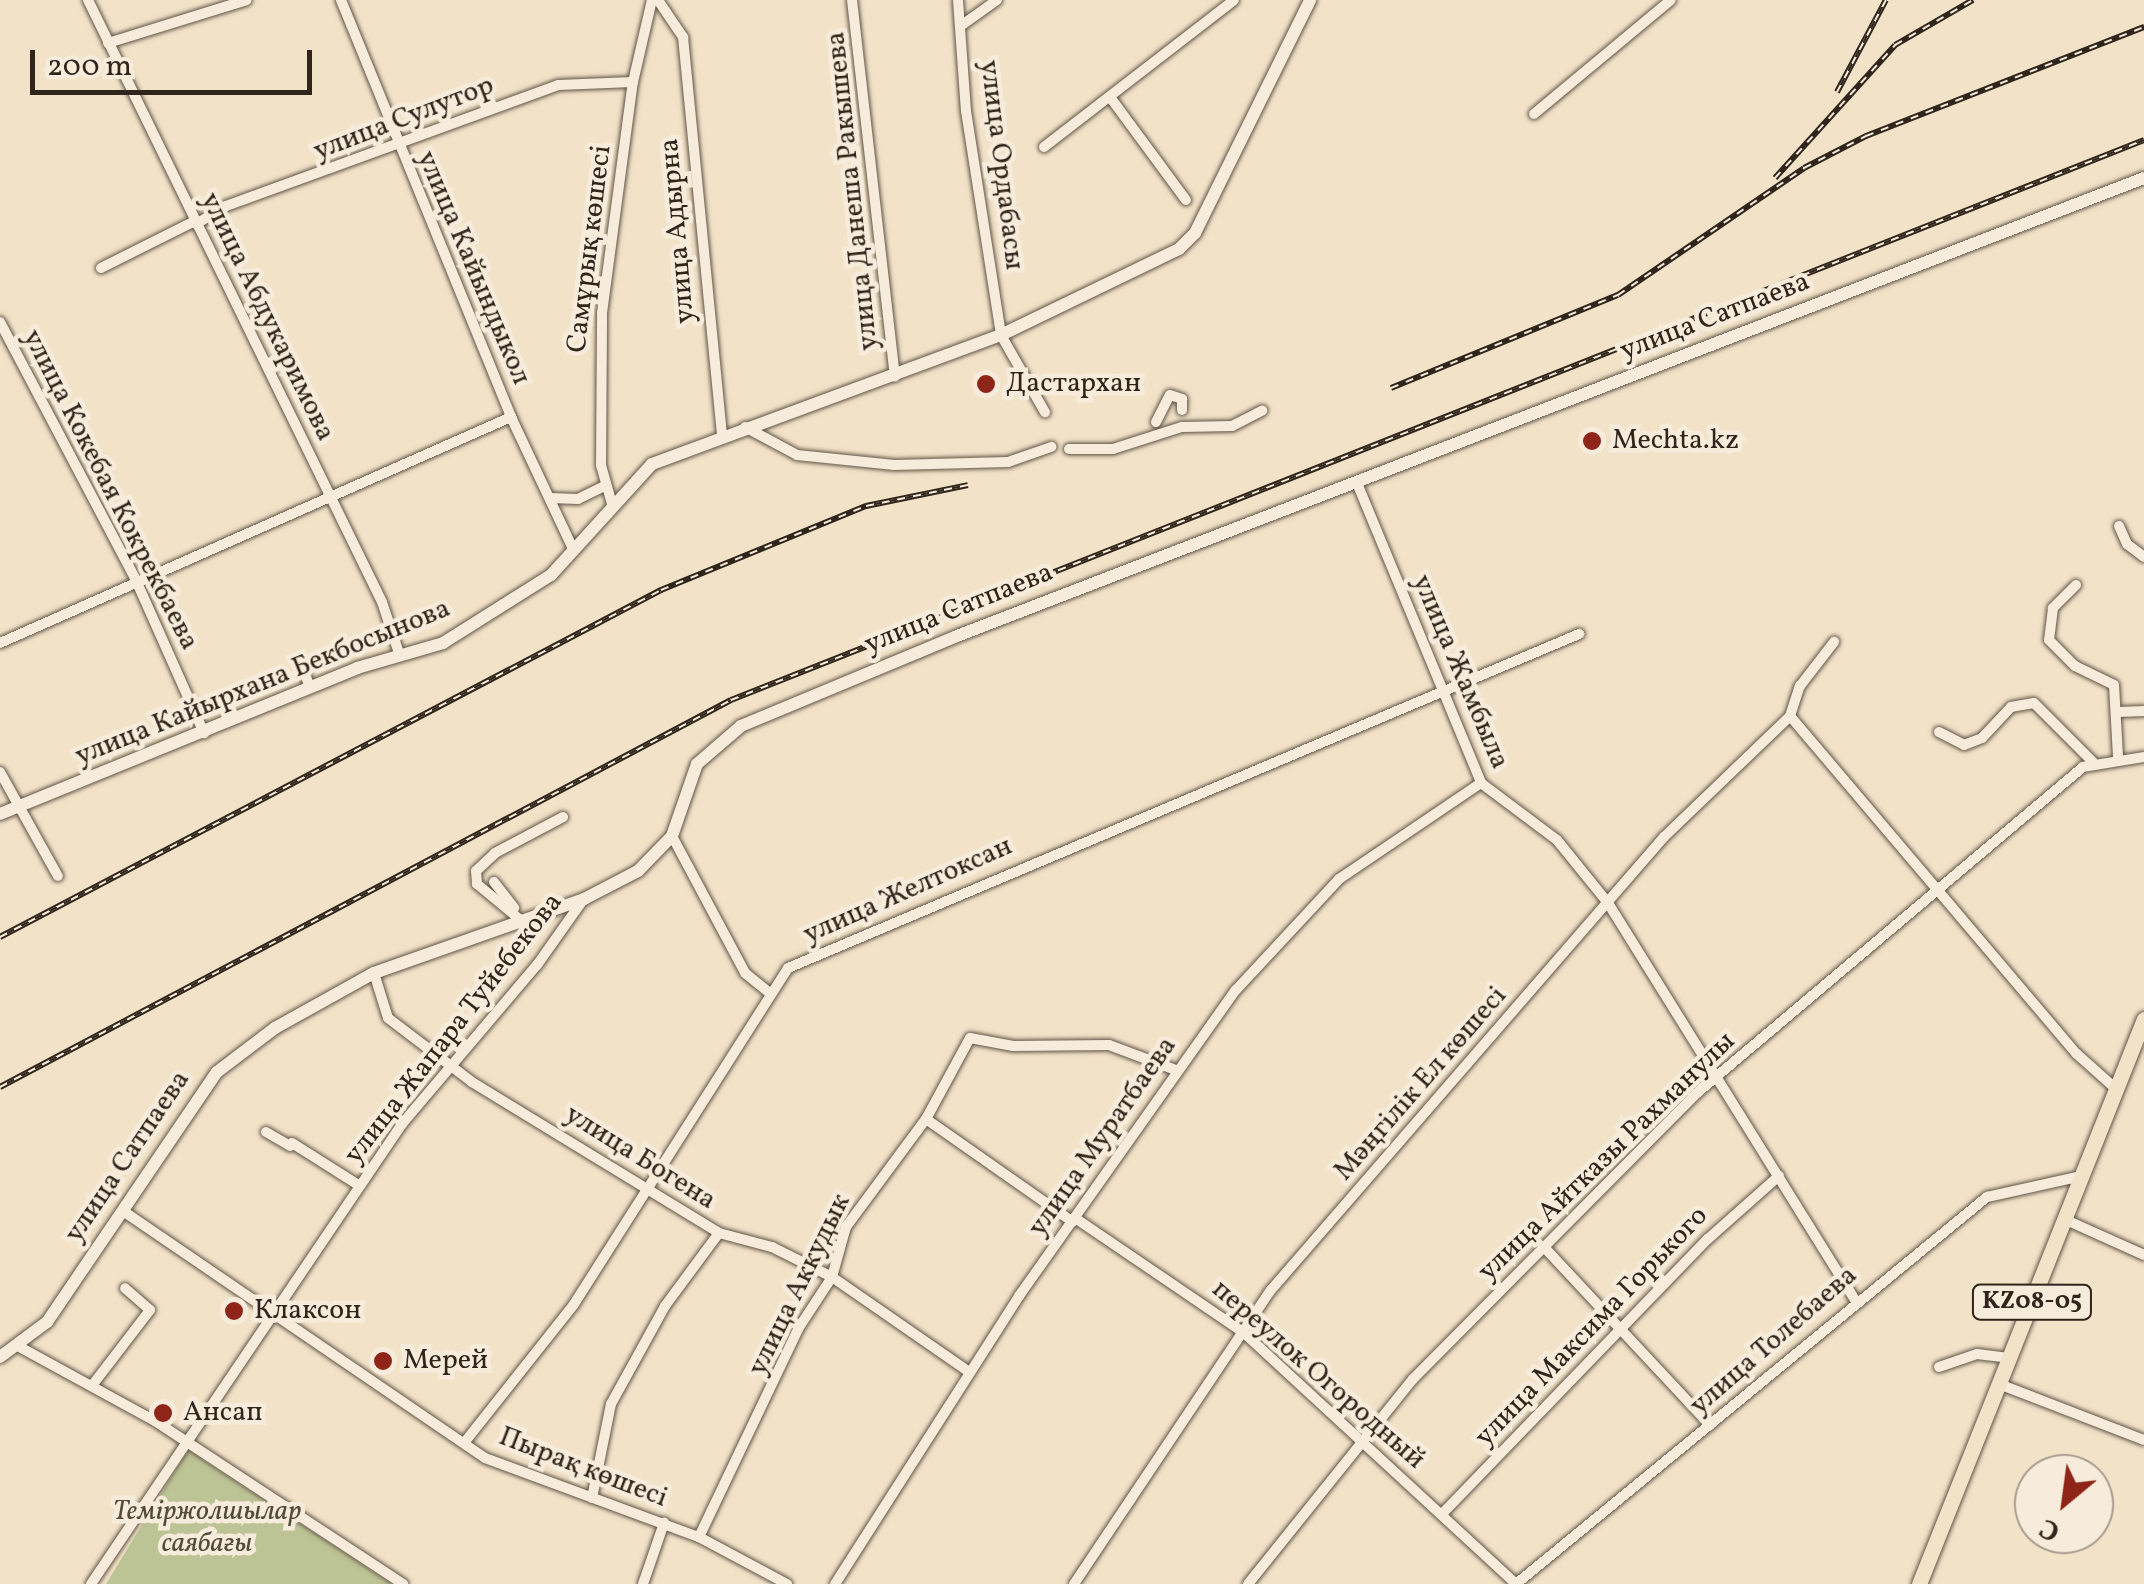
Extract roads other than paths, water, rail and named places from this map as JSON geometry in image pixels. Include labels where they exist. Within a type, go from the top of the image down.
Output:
[{"type":"main road","name":"KZ08-05","points":[[1920,1584],[2144,1020]]},
{"type":"street","name":"улица Абдукаримова","points":[[88,0],[382,602],[400,656]]},
{"type":"street","points":[[108,43],[247,0]]},
{"type":"street","name":"улица Кайындыкол","points":[[341,0],[397,148],[511,417],[574,549]]},
{"type":"street","name":"улица Адырна","points":[[655,0],[679,24],[722,435]]},
{"type":"street","name":"Самұрық көшесі","points":[[612,504],[605,486],[600,350],[633,82],[655,0]]},
{"type":"street","name":"улица Данеша Ракышева","points":[[852,0],[895,378]]},
{"type":"street","name":"улица Ордабасы","points":[[958,0],[966,110],[1001,335]]},
{"type":"street","points":[[962,25],[998,0]]},
{"type":"street","points":[[1044,147],[1234,0]]},
{"type":"street","name":"улица Кайырхана Бекбосынова","points":[[0,814],[310,688],[444,644],[551,575],[652,464],[722,435],[895,378],[1001,335],[1179,249],[1196,233],[1310,0]]},
{"type":"street","points":[[1534,114],[1671,0]]},
{"type":"street","name":"улица Сулутор","points":[[101,268],[226,206],[397,148],[558,85],[633,82]]},
{"type":"street","points":[[1110,97],[1186,200]]},
{"type":"street","name":"улица Сатпаева","points":[[0,1357],[46,1322],[217,1072],[275,1028],[374,974],[584,899],[638,871],[672,836],[697,764],[741,726],[957,636],[2144,178]]},
{"type":"street","name":"улица Кокебая Кокрекбаева","points":[[0,322],[135,578],[204,732]]},
{"type":"street","points":[[1001,335],[1045,412]]},
{"type":"street","points":[[1156,422],[1170,395],[1182,399],[1182,410]]},
{"type":"street","points":[[1069,449],[1113,449],[1182,427],[1232,426],[1262,411]]},
{"type":"street","points":[[0,643],[135,578],[194,560],[511,417]]},
{"type":"street","points":[[745,427],[797,455],[894,465],[1008,462],[1051,447]]},
{"type":"street","name":"улица Жамбыла","points":[[1356,482],[1481,784],[1557,840],[1608,902],[1855,1300]]},
{"type":"street","points":[[549,498],[578,499],[605,486]]},
{"type":"street","points":[[2120,526],[2132,550],[2144,557]]},
{"type":"street","points":[[2076,585],[2053,608],[2049,640],[2075,666],[2110,680],[2118,712],[2118,757]]},
{"type":"street","name":"улица Желтоксан","points":[[464,1443],[574,1304],[788,968],[896,918],[1579,634]]},
{"type":"street","name":"Мәңгілік Ел көшесі","points":[[1074,1584],[1243,1332],[1308,1247],[1664,837],[1790,716],[1800,686],[1834,642]]},
{"type":"street","points":[[303,668],[310,688]]},
{"type":"street","points":[[1939,732],[1957,747],[1974,742],[2011,707],[2034,704],[2093,762]]},
{"type":"street","points":[[2118,712],[2144,710]]},
{"type":"street","points":[[1790,716],[2078,1054],[2116,1089]]},
{"type":"street","name":"улица Айтказы Рахманулы","points":[[1248,1584],[1360,1440],[1543,1246],[1718,1074],[2093,762],[2144,757]]},
{"type":"street","points":[[0,772],[58,876]]},
{"type":"street","name":"улица Муратбаева","points":[[835,1584],[969,1372],[1176,1070],[1255,968],[1339,878],[1481,784]]},
{"type":"street","points":[[492,887],[474,878],[482,862],[563,817]]},
{"type":"street","points":[[672,836],[745,973],[770,994]]},
{"type":"street","points":[[482,862],[492,887],[523,922]]},
{"type":"street","name":"улица Жапара Туйебекова","points":[[91,1584],[360,1186],[449,1064],[537,966],[584,899]]},
{"type":"street","name":"улица Богена","points":[[374,974],[388,1018],[449,1064],[719,1234],[772,1246],[832,1277],[969,1372]]},
{"type":"street","name":"улица Аккудык","points":[[699,1537],[798,1329],[832,1277],[846,1227],[926,1119],[970,1038],[1013,1046],[1109,1045],[1176,1070]]},
{"type":"street","name":"переулок Огородный","points":[[926,1119],[1243,1332],[1516,1584]]},
{"type":"street","points":[[266,1132],[360,1186]]},
{"type":"street","name":"улица Максима Горького","points":[[1442,1514],[1621,1329],[1779,1176]]},
{"type":"street","name":"улица Толебаева","points":[[1516,1584],[1855,1300],[1987,1196],[2082,1176]]},
{"type":"street","name":"Пырақ көшесі","points":[[123,1212],[509,1470],[699,1537],[786,1584]]},
{"type":"street","points":[[2064,1219],[2144,1255]]},
{"type":"street","points":[[592,1498],[611,1404],[665,1306],[719,1234]]},
{"type":"street","points":[[1543,1246],[1710,1425]]},
{"type":"street","points":[[94,1384],[150,1310],[125,1288]]},
{"type":"street","points":[[16,1346],[94,1384],[403,1584]]},
{"type":"street","points":[[1939,1368],[1977,1354],[2010,1358]]},
{"type":"street","points":[[1999,1384],[2144,1440]]},
{"type":"street","points":[[643,1584],[664,1523]]},
{"type":"railway","points":[[1837,92],[1886,0]]},
{"type":"railway","points":[[1775,178],[1895,45],[1973,0]]},
{"type":"railway","points":[[1391,388],[1618,295],[1804,168],[1866,136],[2144,27]]},
{"type":"railway","points":[[0,1087],[731,700],[2144,140]]},
{"type":"railway","points":[[0,937],[661,590],[866,506],[968,485]]},
{"type":"place","name":"Дастархан","points":[[986,384]]},
{"type":"place","name":"Mechta.kz","points":[[1592,441]]},
{"type":"place","name":"Клаксон","points":[[234,1311]]},
{"type":"place","name":"Мерей","points":[[383,1361]]},
{"type":"place","name":"Ансап","points":[[163,1413]]},
{"type":"park label","name":"Теміржолшылар саябағы","points":[[207,1528]]}]
